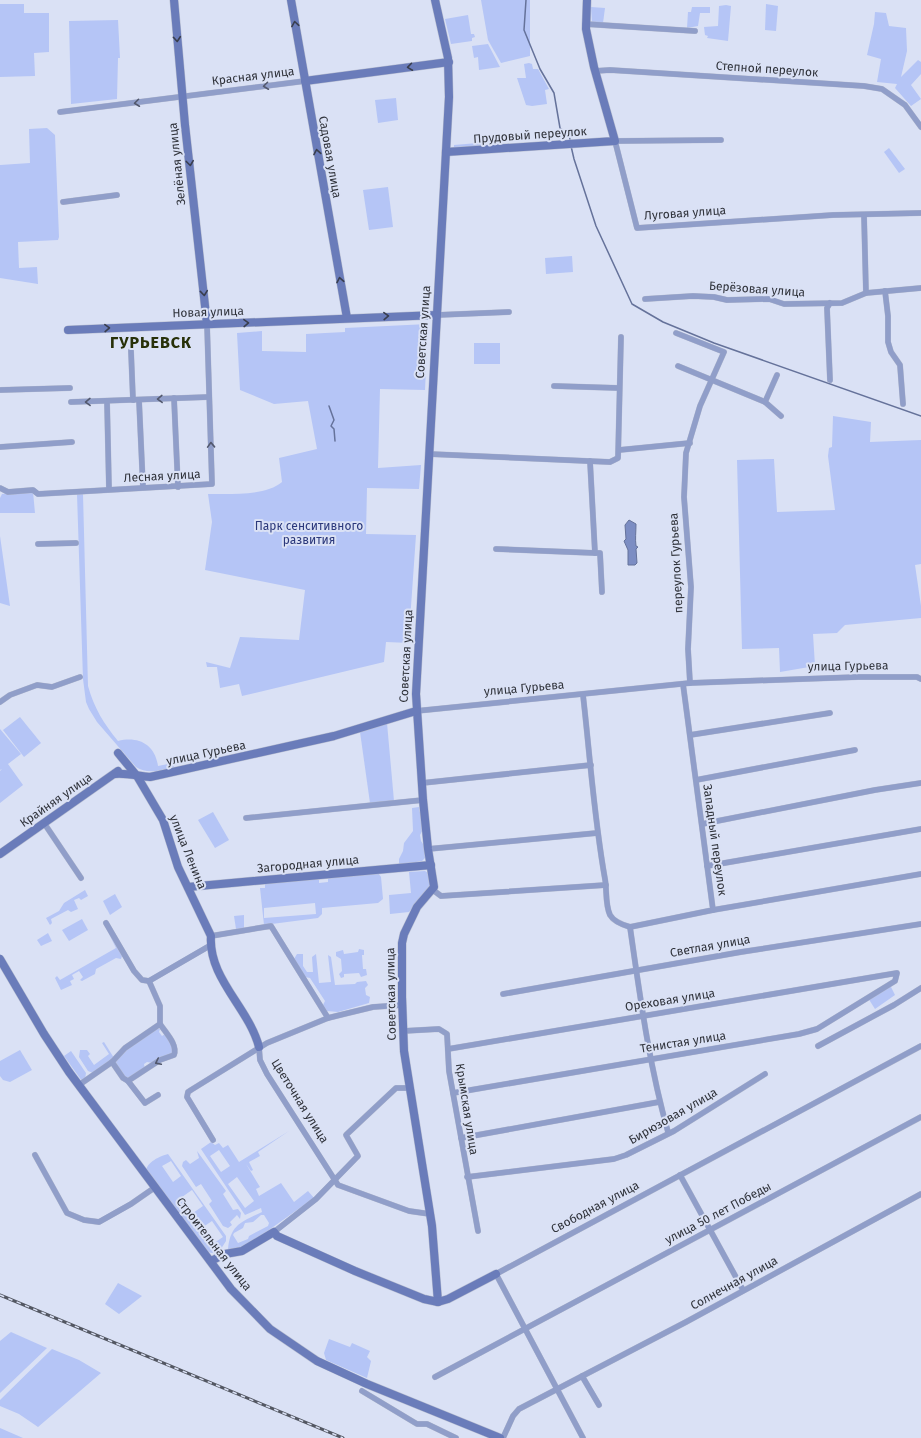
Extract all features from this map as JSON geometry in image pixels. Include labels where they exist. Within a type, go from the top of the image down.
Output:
[{"type":"street","name":"Зелёная улица","points":[[174,0],[182,97],[207,324]]},
{"type":"street","name":"Садовая улица","points":[[291,0],[347,318]]},
{"type":"street","name":"Советская улица","points":[[435,0],[449,62],[449,97],[416,711],[428,849],[434,887],[417,907],[404,934],[402,943],[402,1005],[409,1088],[430,1214],[438,1302]]},
{"type":"street","name":"Луговая улица","points":[[586,0],[585,24],[595,71],[615,141],[637,228],[833,215],[921,213]]},
{"type":"street","points":[[585,24],[695,30]]},
{"type":"street","name":"Красная улица","points":[[60,112],[449,62]]},
{"type":"street","name":"Степной переулок","points":[[595,71],[617,70],[882,88],[905,105],[921,127]]},
{"type":"street","points":[[615,141],[721,140]]},
{"type":"street","name":"Прудовый переулок","points":[[446,152],[566,146],[615,141]]},
{"type":"street","points":[[63,202],[117,195]]},
{"type":"street","points":[[864,215],[866,293]]},
{"type":"street","name":"Берёзовая улица","points":[[645,299],[694,296],[714,297],[727,300],[769,299],[784,304],[842,303],[866,293],[921,288]]},
{"type":"street","points":[[885,291],[888,316],[888,342],[891,352],[900,365],[902,404]]},
{"type":"street","points":[[830,303],[828,308],[830,380]]},
{"type":"street","points":[[437,315],[509,312]]},
{"type":"street","name":"Новая улица","points":[[68,330],[437,315]]},
{"type":"street","name":"Лесная улица","points":[[0,488],[8,492],[33,490],[38,494],[212,484],[207,324]]},
{"type":"street","name":"переулок Гурьева","points":[[676,333],[724,352],[700,406],[686,453],[684,496],[691,587],[688,649],[690,683]]},
{"type":"street","points":[[429,454],[610,462],[618,458],[618,388],[621,337]]},
{"type":"street","points":[[131,351],[143,487]]},
{"type":"street","points":[[678,366],[765,402],[781,416]]},
{"type":"street","points":[[765,402],[777,375]]},
{"type":"street","points":[[554,386],[618,388]]},
{"type":"street","points":[[0,390],[70,388]]},
{"type":"street","points":[[71,402],[209,397]]},
{"type":"street","points":[[174,398],[178,487]]},
{"type":"street","points":[[107,401],[109,489]]},
{"type":"street","points":[[0,447],[72,442]]},
{"type":"street","points":[[619,450],[690,443]]},
{"type":"street","points":[[590,461],[595,553]]},
{"type":"street","points":[[38,544],[76,543]]},
{"type":"street","points":[[496,549],[600,553],[602,592]]},
{"type":"street","name":"улица Гурьева","points":[[114,774],[126,773],[150,777],[286,748],[334,736],[416,711],[690,683],[858,676],[917,676],[921,679]]},
{"type":"street","points":[[0,702],[10,695],[37,685],[52,687],[80,677]]},
{"type":"street","name":"Западный переулок","points":[[630,927],[713,910],[683,684]]},
{"type":"street","points":[[583,695],[597,833],[606,885],[607,906],[610,915],[619,924],[630,927],[650,1058],[659,1102],[668,1132]]},
{"type":"street","points":[[690,735],[830,713]]},
{"type":"street","points":[[696,780],[854,750]]},
{"type":"street","name":"улица Ленина","points":[[114,774],[118,765],[118,753],[126,765],[137,776],[163,820],[178,867],[211,936],[211,945]]},
{"type":"street","name":"Крайняя улица","points":[[0,854],[126,765]]},
{"type":"street","points":[[422,783],[591,765]]},
{"type":"street","points":[[702,824],[875,790],[921,783]]},
{"type":"street","points":[[246,818],[423,800]]},
{"type":"street","points":[[44,823],[81,878]]},
{"type":"street","points":[[708,866],[921,830]]},
{"type":"street","points":[[428,849],[597,833]]},
{"type":"street","name":"Загородная улица","points":[[188,887],[431,865]]},
{"type":"street","points":[[713,910],[921,874]]},
{"type":"street","points":[[433,890],[441,896],[606,885]]},
{"type":"street","points":[[106,923],[134,971],[142,980],[149,981],[211,945]]},
{"type":"street","name":"Светлая улица","points":[[504,994],[636,970],[921,924]]},
{"type":"street","points":[[211,936],[271,926],[328,1018]]},
{"type":"street","name":"Цветочная улица","points":[[211,945],[216,968],[256,1034],[260,1060],[266,1074],[335,1181]]},
{"type":"street","name":"Строительная улица","points":[[0,959],[44,1034],[154,1188],[231,1289],[270,1329],[313,1358],[354,1378],[502,1438]]},
{"type":"street","name":"Ореховая улица","points":[[448,1049],[896,973]]},
{"type":"street","name":"Тенистая улица","points":[[454,1093],[650,1058],[799,1034],[817,1028],[895,981],[896,973]]},
{"type":"street","points":[[128,1081],[160,1060],[174,1055],[176,1051],[160,1024],[160,1006],[149,981]]},
{"type":"street","points":[[818,1046],[894,1005],[921,988]]},
{"type":"street","points":[[213,1140],[187,1097],[188,1092],[259,1047],[328,1018],[373,1007],[402,1005]]},
{"type":"street","points":[[79,1085],[112,1062],[125,1048],[160,1024]]},
{"type":"street","name":"Крымская улица","points":[[403,1031],[439,1029],[447,1034],[449,1071],[478,1231]]},
{"type":"street","name":"Свободная улица","points":[[438,1302],[448,1299],[496,1274],[921,1046]]},
{"type":"street","points":[[112,1062],[123,1078],[128,1081],[145,1103],[158,1095]]},
{"type":"street","name":"Бирюзовая улица","points":[[467,1177],[614,1159],[639,1149],[668,1132],[674,1131],[765,1074]]},
{"type":"street","points":[[210,1261],[225,1254],[242,1252],[274,1232],[316,1199],[358,1156],[346,1135],[396,1088],[409,1088]]},
{"type":"street","points":[[461,1138],[659,1102]]},
{"type":"street","name":"улица 50 лет Победы","points":[[436,1377],[921,1116]]},
{"type":"street","points":[[35,1154],[67,1213],[84,1220],[99,1222],[121,1210],[154,1188]]},
{"type":"street","points":[[680,1175],[742,1290]]},
{"type":"street","points":[[335,1181],[338,1185],[409,1211],[430,1214]]},
{"type":"street","name":"Солнечная улица","points":[[502,1438],[513,1416],[520,1409],[686,1322],[742,1290],[921,1194]]},
{"type":"street","points":[[274,1232],[277,1236],[356,1271],[424,1299],[438,1302]]},
{"type":"street","points":[[496,1274],[583,1438]]},
{"type":"street","points":[[582,1376],[599,1405]]},
{"type":"street","points":[[362,1391],[417,1424],[427,1424],[456,1438]]},
{"type":"green space","points":[[481,0],[530,0],[530,56],[501,63],[488,40]]},
{"type":"green space","points":[[0,4],[24,4],[24,13],[49,13],[49,52],[34,53],[35,76],[0,77]]},
{"type":"green space","points":[[766,4],[778,6],[776,31],[765,30]]},
{"type":"green space","points":[[719,6],[731,6],[728,41],[707,38],[708,36],[705,35],[704,27],[718,26]]},
{"type":"green space","points":[[591,7],[605,8],[603,23],[592,23]]},
{"type":"green space","points":[[692,7],[710,7],[710,13],[700,13],[698,26],[687,28],[688,12],[691,12]]},
{"type":"green space","points":[[875,12],[886,13],[889,26],[906,28],[907,51],[901,77],[918,60],[921,62],[921,74],[911,85],[921,99],[911,106],[895,88],[897,84],[877,82],[881,59],[867,55],[874,24]]},
{"type":"green space","points":[[468,15],[471,34],[474,34],[475,37],[472,38],[472,41],[451,44],[445,19]]},
{"type":"green space","points":[[118,20],[120,58],[118,58],[117,99],[71,104],[69,21]]},
{"type":"green space","points":[[488,44],[500,67],[479,70],[478,57],[474,58],[472,46]]},
{"type":"green space","points":[[524,64],[532,64],[533,69],[538,69],[549,89],[545,90],[547,104],[532,106],[526,105],[517,78],[526,78]]},
{"type":"green space","points":[[396,98],[398,120],[378,123],[375,100]]},
{"type":"green space","points":[[47,128],[55,135],[59,237],[58,240],[18,242],[19,268],[37,267],[38,284],[0,278],[0,165],[30,163],[29,129]]},
{"type":"green space","points":[[478,136],[482,136],[482,139],[485,139],[485,146],[454,147],[454,145],[478,143]]},
{"type":"green space","points":[[889,148],[905,169],[899,173],[884,152]]},
{"type":"green space","points":[[388,187],[393,227],[369,230],[363,190]]},
{"type":"green space","points":[[572,256],[573,272],[546,274],[545,258]]},
{"type":"green space","name":"Парк сенситивного развития","points":[[428,324],[425,390],[380,389],[378,468],[421,465],[419,489],[367,488],[366,534],[416,535],[409,635],[410,643],[386,642],[384,662],[242,696],[239,684],[220,688],[217,667],[207,667],[206,662],[230,668],[240,637],[299,640],[305,590],[205,570],[212,522],[208,494],[257,492],[275,487],[282,482],[279,458],[317,449],[308,401],[274,404],[240,390],[237,333],[262,331],[262,351],[306,352],[306,334],[345,332],[345,328]]},
{"type":"green space","points":[[474,343],[500,343],[500,364],[474,364]]},
{"type":"green space","points":[[833,416],[871,422],[870,442],[921,440],[921,564],[915,565],[921,606],[921,618],[845,625],[837,633],[813,634],[815,666],[780,672],[779,648],[742,649],[737,460],[774,459],[777,512],[835,510],[828,456],[829,448],[832,447]]},
{"type":"green space","points":[[33,492],[35,513],[0,513],[0,498],[2,494]]},
{"type":"green space","points":[[77,494],[83,494],[88,686],[90,694],[100,715],[118,741],[132,740],[144,743],[153,752],[158,766],[173,763],[174,767],[145,771],[136,767],[97,722],[86,702],[83,679]]},
{"type":"green space","points":[[0,536],[10,606],[0,603]]},
{"type":"green space","points":[[20,717],[41,743],[24,757],[3,730]]},
{"type":"green space","points":[[387,723],[394,801],[370,803],[360,732]]},
{"type":"green space","points":[[0,729],[21,754],[8,764],[23,785],[0,803],[0,771],[2,769],[0,770]]},
{"type":"green space","points":[[419,807],[423,829],[420,835],[421,841],[425,847],[426,857],[422,861],[399,865],[399,859],[403,851],[404,843],[413,831],[412,808]]},
{"type":"green space","points":[[213,812],[229,840],[215,848],[198,820]]},
{"type":"green space","points":[[425,871],[428,873],[430,886],[409,912],[390,914],[389,895],[411,893],[409,872]]},
{"type":"green space","points":[[378,873],[381,877],[383,899],[378,903],[322,908],[322,914],[318,918],[264,925],[260,888],[265,888],[265,883],[314,879],[319,880],[319,883],[328,882],[328,879],[331,877]],"holes":[[[315,903],[316,914],[264,918],[264,908]]]},
{"type":"green space","points":[[85,890],[88,896],[81,900],[79,898],[74,900],[78,909],[71,912],[68,910],[51,919],[52,923],[50,925],[46,918],[59,911],[64,903]]},
{"type":"green space","points":[[115,894],[122,907],[110,915],[103,901]]},
{"type":"green space","points":[[244,915],[244,928],[236,929],[234,916]]},
{"type":"green space","points":[[82,919],[88,930],[69,941],[62,930]]},
{"type":"green space","points":[[108,932],[122,956],[121,959],[116,958],[96,969],[95,974],[82,981],[80,980],[83,977],[79,971],[72,975],[74,979],[70,981],[72,985],[61,990],[55,978],[57,976],[60,980],[116,948]]},
{"type":"green space","points":[[48,933],[52,941],[41,946],[37,940]]},
{"type":"green space","points":[[359,949],[364,950],[364,955],[362,955],[363,969],[366,969],[367,975],[361,977],[359,973],[344,974],[344,977],[341,978],[339,974],[342,971],[341,959],[336,956],[336,952],[343,950],[344,954],[358,952]]},
{"type":"green space","points":[[297,954],[303,954],[303,966],[307,972],[313,972],[312,957],[316,954],[319,983],[331,982],[328,955],[331,957],[335,985],[355,984],[357,982],[366,981],[368,985],[365,988],[366,995],[370,997],[369,1003],[338,1012],[327,1011],[323,1005],[325,1001],[310,978],[305,977],[294,959]]},
{"type":"green space","points":[[890,985],[895,995],[875,1009],[868,998]]},
{"type":"green space","points":[[157,1029],[160,1029],[159,1032],[162,1036],[165,1034],[172,1046],[173,1054],[153,1063],[147,1062],[144,1064],[145,1069],[130,1078],[123,1076],[115,1062],[124,1051]]},
{"type":"green space","points":[[104,1042],[114,1058],[93,1073],[88,1071],[79,1057],[80,1050],[87,1050],[90,1054],[88,1056],[94,1065],[109,1054],[102,1043]]},
{"type":"green space","points":[[20,1050],[32,1070],[10,1082],[3,1080],[0,1076],[0,1061]]},
{"type":"green space","points":[[71,1051],[86,1073],[85,1079],[82,1081],[64,1056]]},
{"type":"green space","points":[[289,1131],[258,1152],[260,1156],[249,1162],[253,1170],[251,1171],[246,1164],[260,1187],[256,1189],[259,1196],[281,1183],[294,1202],[308,1191],[314,1198],[242,1249],[228,1250],[231,1235],[234,1230],[238,1225],[262,1212],[261,1208],[245,1215],[201,1149],[211,1142],[215,1145],[219,1143],[223,1148],[228,1145],[239,1162]],"holes":[[[219,1150],[230,1166],[221,1172],[210,1156]],[[237,1177],[254,1201],[245,1208],[228,1184]],[[261,1215],[264,1215],[269,1223],[268,1226],[249,1236],[248,1239],[238,1243],[233,1235],[234,1233],[243,1228],[245,1223],[253,1222]]]},
{"type":"green space","points":[[197,1151],[226,1191],[223,1194],[233,1210],[238,1209],[241,1213],[240,1219],[237,1215],[230,1222],[232,1225],[228,1228],[223,1226],[209,1204],[212,1201],[201,1184],[196,1187],[182,1166],[183,1162],[186,1160],[190,1164],[199,1158]]},
{"type":"green space","points":[[168,1154],[226,1236],[226,1241],[219,1252],[207,1252],[146,1171],[151,1162]],"holes":[[[171,1161],[181,1176],[173,1182],[162,1166]],[[192,1190],[203,1206],[193,1213],[182,1197]],[[212,1221],[223,1237],[214,1243],[203,1227]]]},
{"type":"green space","points":[[118,1283],[142,1296],[119,1314],[105,1304]]},
{"type":"green space","points":[[11,1332],[47,1348],[0,1393],[0,1341]]},
{"type":"green space","points":[[329,1339],[350,1347],[352,1343],[370,1351],[367,1357],[371,1361],[367,1378],[326,1360],[324,1353]]},
{"type":"green space","points":[[52,1349],[79,1360],[101,1373],[38,1427],[19,1414],[0,1406],[0,1400]]},
{"type":"green space","points":[[0,1428],[23,1438],[0,1438]]},
{"type":"shaded area","points":[[629,520],[636,524],[636,546],[638,547],[636,549],[637,563],[635,565],[628,565],[628,550],[624,541],[626,539],[625,525]]},
{"type":"waterway","points":[[526,0],[524,30],[540,69],[554,93],[560,128],[569,134],[570,140]]},
{"type":"waterway","points":[[571,146],[596,226],[632,304],[663,322],[714,343],[921,416]]},
{"type":"waterway","points":[[329,406],[334,420],[331,426],[334,429],[335,441]]},
{"type":"railway","points":[[0,1295],[343,1438]]},
{"type":"district","name":"ГУРЬЕВСК","points":[[151,342]]}]
